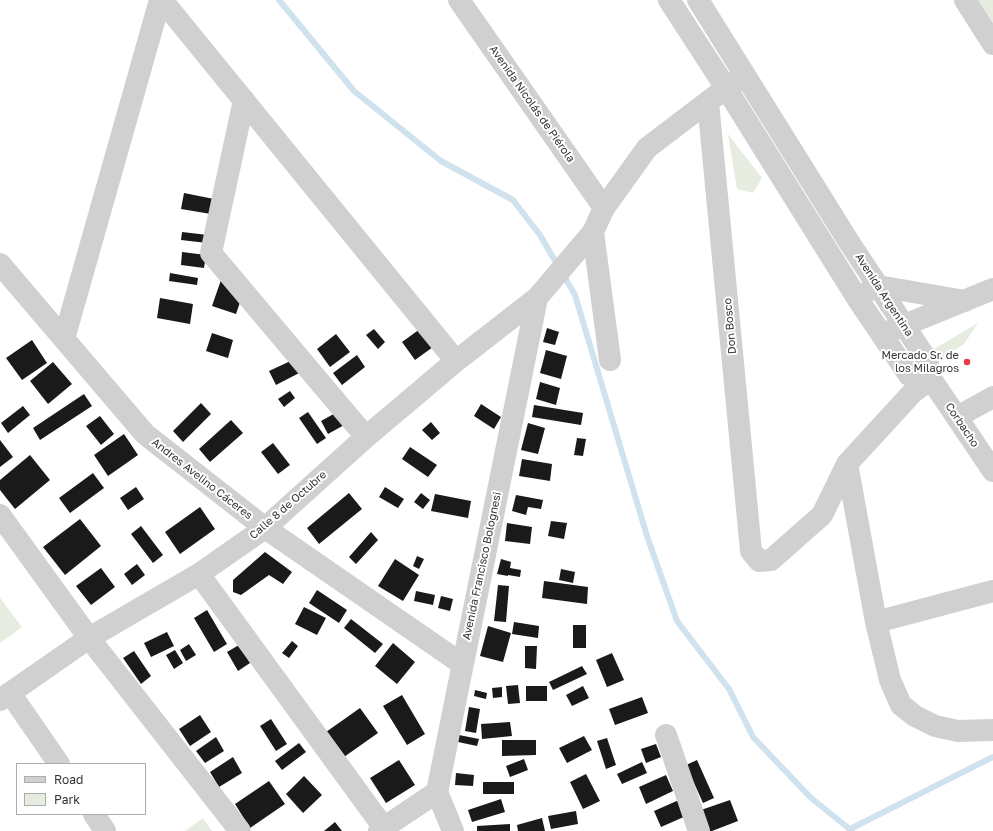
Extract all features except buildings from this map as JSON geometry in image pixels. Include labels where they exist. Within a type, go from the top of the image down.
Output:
[{"type":"street","points":[[161,0],[456,361]]},
{"type":"street","points":[[64,339],[161,0]]},
{"type":"street","name":"Avenida Nicolás de Piérola","points":[[459,0],[604,208]]},
{"type":"street","points":[[669,0],[726,88],[857,298],[909,375],[931,379]]},
{"type":"street","name":"Avenida Argentina","points":[[698,0],[849,242],[927,360],[931,379]]},
{"type":"street","points":[[965,0],[993,44]]},
{"type":"street","name":"Calle 8 de Octubre","points":[[5,696],[88,638],[199,574],[265,528],[366,437],[456,361],[538,297],[593,232],[604,208],[646,148],[745,75]]},
{"type":"street","points":[[244,100],[211,253],[366,437]]},
{"type":"street","name":"Don Bosco","points":[[708,102],[752,551],[759,561],[770,560],[822,515],[847,464]]},
{"type":"street","points":[[593,232],[610,360]]},
{"type":"street","name":"Andres Avelino Cáceres","points":[[0,264],[145,434],[265,528],[462,664]]},
{"type":"street","points":[[857,298],[878,286],[965,301]]},
{"type":"street","points":[[882,335],[993,289]]},
{"type":"street","name":"Avenida Francisco Bolognesi","points":[[437,792],[538,297]]},
{"type":"street","points":[[931,379],[913,392],[847,464],[876,622],[890,680],[901,705],[915,716],[935,726],[958,731],[993,730]]},
{"type":"street","name":"Corbacho","points":[[931,379],[993,471]]},
{"type":"street","points":[[957,417],[993,396]]},
{"type":"street","points":[[0,515],[88,638],[240,831]]},
{"type":"street","points":[[199,574],[381,829],[437,792],[453,831]]},
{"type":"street","points":[[876,622],[993,591]]},
{"type":"street","points":[[5,696],[58,763]]},
{"type":"street","points":[[666,735],[699,831]]},
{"type":"street","points":[[95,815],[105,831]]},
{"type":"green space","points":[[978,0],[993,0],[993,24]]},
{"type":"green space","points":[[728,134],[762,178],[753,193],[737,189]]},
{"type":"green space","points":[[978,323],[964,344],[939,360],[934,349]]},
{"type":"green space","points":[[0,598],[22,627],[0,643]]},
{"type":"green space","points":[[203,818],[212,831],[185,831]]},
{"type":"waterway","points":[[279,0],[354,91],[441,161],[513,200],[540,235],[558,266]]},
{"type":"waterway","points":[[563,274],[575,295],[647,536],[677,621],[729,689],[753,737],[810,797],[852,831]]},
{"type":"waterway","points":[[850,829],[993,757]]},
{"type":"place","name":"Mercado Sr. de los Milagros","points":[[967,362]]}]
